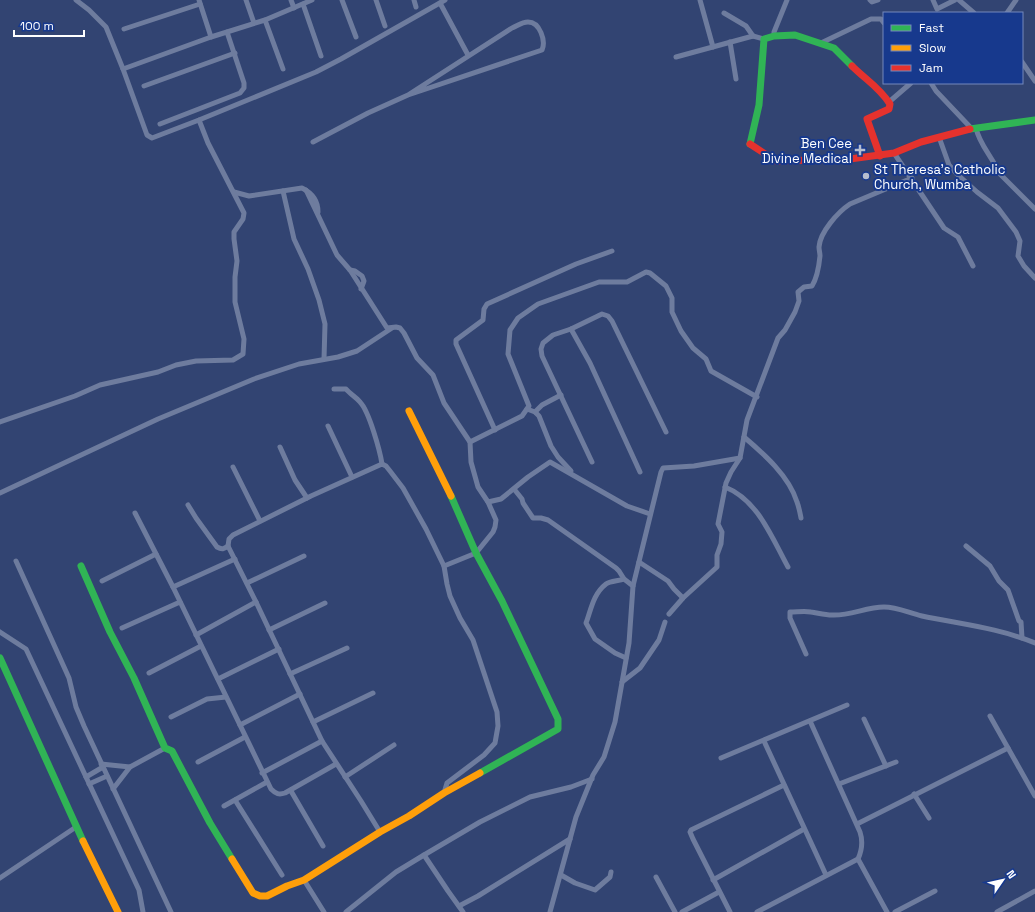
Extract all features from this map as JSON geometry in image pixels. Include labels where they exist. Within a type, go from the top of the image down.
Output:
[{"type":"street","points":[[76,0],[89,10],[106,27],[149,138],[199,120],[316,72],[443,2],[468,55]]},
{"type":"street","points":[[246,0],[254,23]]},
{"type":"street","points":[[291,0],[294,8]]},
{"type":"street","points":[[123,69],[211,37],[265,20],[312,0]]},
{"type":"street","points":[[342,0],[356,37]]},
{"type":"street","points":[[376,0],[385,26]]},
{"type":"street","points":[[414,0],[416,7]]},
{"type":"street","points":[[700,0],[713,47]]},
{"type":"street","points":[[774,36],[774,32],[787,0]]},
{"type":"street","points":[[870,0],[872,2],[878,0]]},
{"type":"street","points":[[933,0],[937,9],[955,0]]},
{"type":"street","points":[[959,0],[973,12]]},
{"type":"street","points":[[1007,12],[1016,0]]},
{"type":"street","points":[[124,29],[200,2],[211,37]]},
{"type":"street","points":[[303,4],[321,56]]},
{"type":"street","points":[[724,13],[746,26],[753,36]]},
{"type":"street","points":[[821,43],[871,19],[881,19],[883,22]]},
{"type":"street","points":[[265,20],[283,69]]},
{"type":"street","points":[[313,142],[368,113],[408,95],[542,50],[544,42],[538,28],[534,24],[525,23],[512,28],[408,95]]},
{"type":"street","points":[[160,124],[240,93],[244,88],[244,83],[227,32]]},
{"type":"street","points":[[676,57],[753,36],[764,39],[774,36],[795,35],[834,48],[866,80],[875,85],[891,106],[889,109],[868,119],[880,156]]},
{"type":"street","points":[[764,39],[759,105],[750,144],[776,161],[850,160],[880,156],[894,153],[921,142],[974,128],[1035,120]]},
{"type":"street","points":[[730,42],[736,79]]},
{"type":"street","points":[[144,86],[234,53]]},
{"type":"street","points":[[1023,63],[1035,81]]},
{"type":"street","points":[[889,102],[910,84]]},
{"type":"street","points":[[932,84],[936,91],[974,128],[1000,173],[1035,209]]},
{"type":"street","points":[[0,422],[74,396],[100,385],[158,372],[196,361],[233,360],[244,354],[244,339],[235,302],[235,277],[237,261],[234,232],[243,219],[244,213],[208,143],[199,120]]},
{"type":"street","points":[[939,137],[953,170],[977,192],[998,208],[1016,232],[1020,241],[1018,256],[1024,266],[1035,278]]},
{"type":"street","points":[[894,153],[944,228],[958,237],[973,266]]},
{"type":"street","points":[[669,614],[683,598],[717,567],[717,555],[721,544],[722,532],[718,524],[725,487],[731,472],[740,458],[747,420],[757,397],[778,338],[785,330],[795,312],[799,301],[798,292],[804,287],[812,286],[814,282],[820,254],[820,242],[829,224],[841,210],[850,204],[912,178]]},
{"type":"street","points":[[234,192],[249,196],[302,188],[306,190],[337,255],[350,270],[387,328],[400,328],[417,358],[433,375],[444,403],[470,442],[471,462],[478,487],[488,502],[496,520],[495,527],[476,553],[444,566]]},
{"type":"street","points":[[283,191],[294,239],[308,269],[319,300],[325,324],[324,359]]},
{"type":"street","points":[[495,430],[456,344],[456,340],[483,320],[484,309],[487,304],[576,264],[612,251]]},
{"type":"street","points":[[350,270],[355,271],[362,276],[364,281],[361,289]]},
{"type":"street","points":[[470,442],[522,416],[529,406],[508,354],[510,330],[518,318],[538,304],[599,282],[626,282],[646,272],[650,272],[666,286],[672,298],[672,312],[681,331],[693,348],[706,359],[711,371],[757,397]]},
{"type":"street","points":[[592,462],[542,356],[541,349],[543,343],[548,339],[602,314],[608,316],[612,321],[666,432]]},
{"type":"street","points":[[0,493],[158,420],[254,379],[293,366],[338,357],[357,351],[392,328]]},
{"type":"street","points":[[571,329],[590,363],[640,472]]},
{"type":"street","points":[[334,389],[346,389],[361,403],[372,428],[382,464],[386,466],[406,493],[426,529],[444,566],[450,596],[460,618],[473,640],[497,712],[498,726],[494,743],[484,756],[447,783],[444,793]]},
{"type":"street","points":[[535,412],[542,405],[561,395]]},
{"type":"street","points":[[527,409],[535,412],[542,421],[551,446],[558,457],[580,479]]},
{"type":"street","points":[[81,566],[110,632],[134,678],[165,748],[172,751],[210,823],[253,892],[260,896],[267,896],[287,886],[304,880],[444,793],[558,730],[558,719],[502,601],[476,553],[451,494],[409,411]]},
{"type":"street","points":[[328,426],[352,477]]},
{"type":"street","points":[[744,437],[783,477],[790,487],[797,502],[801,518]]},
{"type":"street","points":[[280,446],[295,480],[307,498]]},
{"type":"street","points":[[550,912],[576,817],[593,775],[604,756],[615,722],[629,642],[633,586],[661,472],[663,468],[694,466],[740,458]]},
{"type":"street","points":[[488,502],[501,499],[534,472],[550,462],[627,506],[650,514]]},
{"type":"street","points":[[380,832],[322,741],[228,546],[229,539],[233,535],[307,498],[382,464]]},
{"type":"street","points":[[233,467],[260,521]]},
{"type":"street","points":[[725,487],[742,496],[759,515],[788,567]]},
{"type":"street","points":[[514,488],[533,518],[548,520],[620,571],[624,579],[633,586]]},
{"type":"street","points":[[188,505],[207,535],[217,547],[224,549],[228,546]]},
{"type":"street","points":[[135,513],[218,679],[262,773],[275,793],[280,794],[291,791],[336,764]]},
{"type":"street","points":[[966,546],[990,566],[999,581],[1008,590],[1019,621],[1021,622],[1022,638]]},
{"type":"street","points":[[102,581],[156,554]]},
{"type":"street","points":[[247,583],[304,556]]},
{"type":"street","points":[[173,587],[235,559]]},
{"type":"street","points":[[16,561],[69,678],[76,707],[171,912]]},
{"type":"street","points":[[639,562],[668,581],[683,598]]},
{"type":"street","points":[[624,579],[609,583],[600,590],[589,610],[589,616],[586,623],[595,639],[615,653],[626,658]]},
{"type":"street","points":[[122,628],[180,602]]},
{"type":"street","points":[[196,635],[256,602]]},
{"type":"street","points":[[269,630],[325,603]]},
{"type":"street","points":[[806,654],[790,618],[790,612],[810,612],[833,615],[884,607],[901,609],[922,616],[989,629],[1035,643]]},
{"type":"street","points":[[622,682],[640,668],[659,640],[665,622]]},
{"type":"street","points":[[0,632],[26,649],[139,890],[143,912]]},
{"type":"street","points":[[149,673],[201,646]]},
{"type":"street","points":[[290,674],[347,648]]},
{"type":"street","points":[[218,679],[279,650]]},
{"type":"street","points":[[0,658],[76,827],[118,912]]},
{"type":"street","points":[[313,722],[373,693]]},
{"type":"street","points":[[240,725],[300,694]]},
{"type":"street","points":[[171,717],[207,700],[226,697]]},
{"type":"street","points":[[721,758],[847,705]]},
{"type":"street","points":[[990,716],[1035,796]]},
{"type":"street","points":[[864,719],[886,766]]},
{"type":"street","points":[[757,912],[858,859],[861,853],[862,841],[857,824],[810,721]]},
{"type":"street","points":[[198,762],[245,737]]},
{"type":"street","points":[[262,773],[322,741]]},
{"type":"street","points":[[764,741],[826,875]]},
{"type":"street","points":[[345,777],[394,745]]},
{"type":"street","points":[[113,789],[130,767],[165,748]]},
{"type":"street","points":[[857,824],[1008,748]]},
{"type":"street","points":[[839,784],[896,762]]},
{"type":"street","points":[[86,776],[102,765],[130,767]]},
{"type":"street","points":[[89,784],[107,776]]},
{"type":"street","points":[[346,912],[396,872],[480,822],[530,797],[570,787],[592,779]]},
{"type":"street","points":[[224,806],[267,782]]},
{"type":"street","points":[[730,912],[690,832],[691,830],[784,785]]},
{"type":"street","points":[[291,791],[323,846]]},
{"type":"street","points":[[914,794],[929,818]]},
{"type":"street","points":[[235,800],[282,875]]},
{"type":"street","points":[[0,878],[76,827]]},
{"type":"street","points":[[713,880],[804,830]]},
{"type":"street","points":[[459,906],[478,896],[570,839]]},
{"type":"street","points":[[424,855],[463,912]]},
{"type":"street","points":[[858,859],[887,912]]},
{"type":"street","points":[[561,875],[575,883],[595,890],[610,878],[611,872]]},
{"type":"street","points":[[656,877],[675,912]]},
{"type":"street","points":[[304,880],[324,912]]},
{"type":"street","points":[[895,912],[935,891]]},
{"type":"street","points":[[997,912],[1035,891]]},
{"type":"street","points":[[682,912],[719,892]]},
{"type":"traffic: fast","points":[[750,144],[759,105],[764,39],[774,36],[795,35],[834,48],[852,66]]},
{"type":"traffic: fast","points":[[970,129],[1035,120]]},
{"type":"traffic: fast","points":[[451,496],[476,553],[502,601],[558,719],[558,729],[480,773]]},
{"type":"traffic: fast","points":[[81,566],[110,632],[134,678],[165,748],[172,751],[210,823],[232,859]]},
{"type":"traffic: fast","points":[[0,658],[83,841]]},
{"type":"traffic: slow","points":[[409,411],[451,496]]},
{"type":"traffic: slow","points":[[232,859],[253,893],[260,896],[267,896],[287,886],[304,880],[444,793],[480,773]]},
{"type":"traffic: slow","points":[[83,841],[118,912]]},
{"type":"traffic: jam","points":[[852,66],[877,88],[890,104],[889,109],[867,119],[880,156]]},
{"type":"traffic: jam","points":[[750,144],[776,161],[850,159],[894,153],[921,142],[970,129]]},
{"type":"place","name":"Ben Cee Divine Medical","points":[[860,150]]},
{"type":"place","name":"St Theresa's Catholic Church, Wumba","points":[[866,176]]}]
